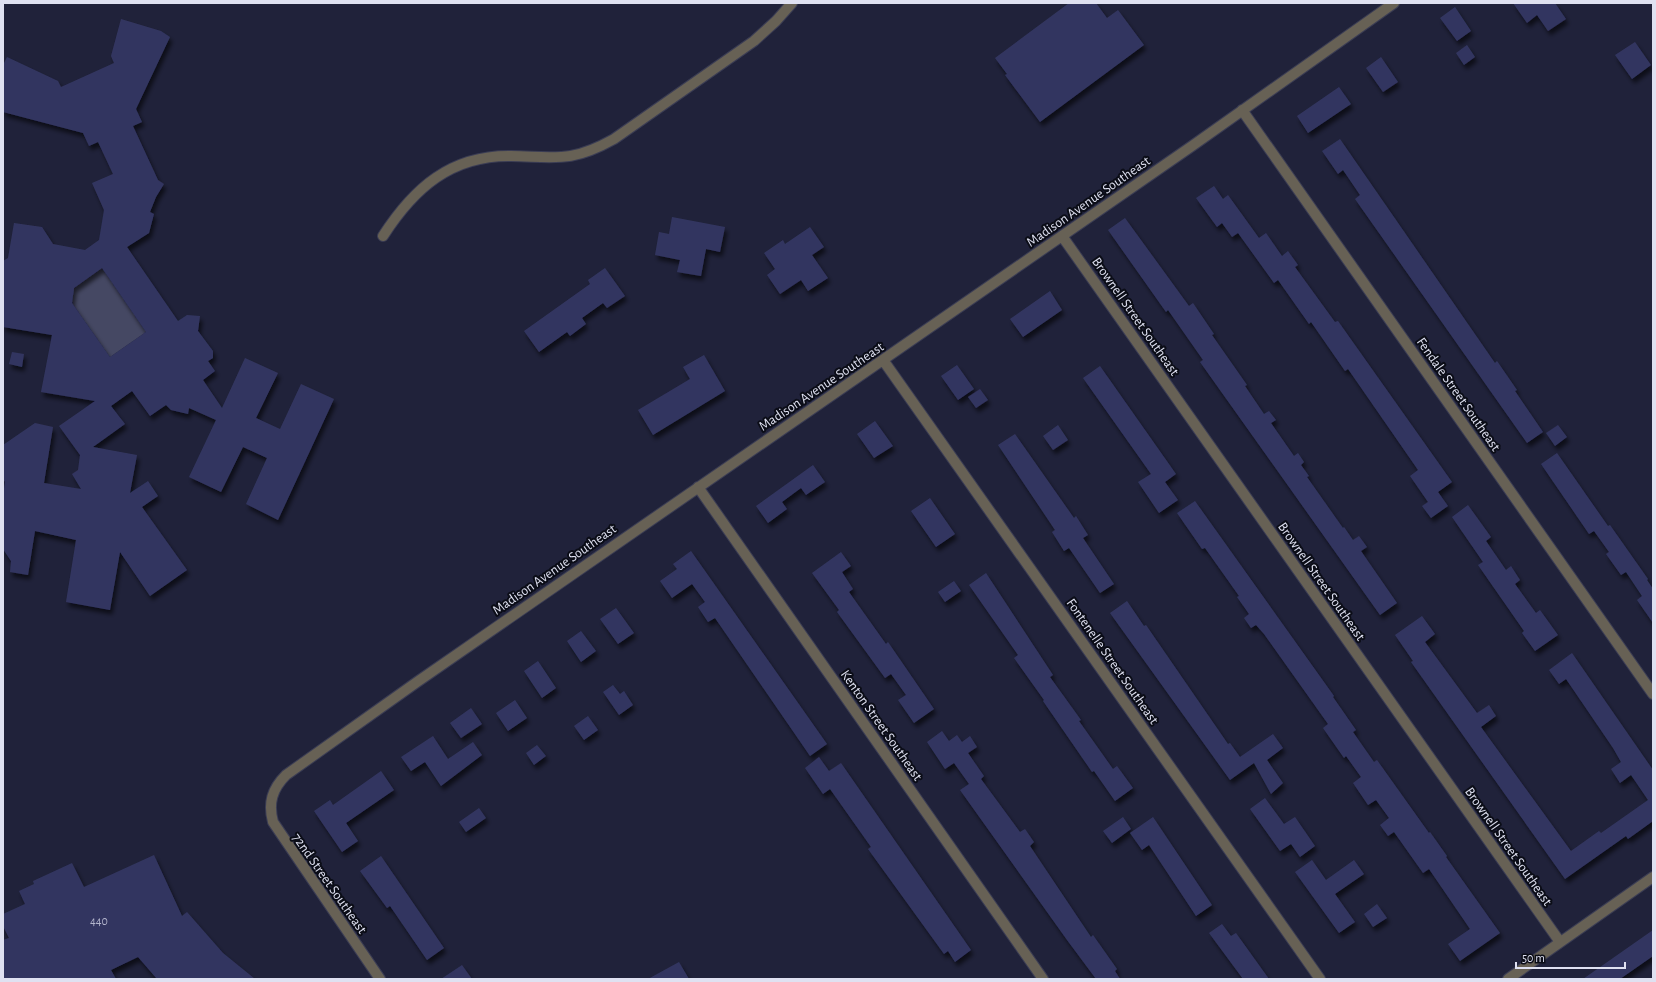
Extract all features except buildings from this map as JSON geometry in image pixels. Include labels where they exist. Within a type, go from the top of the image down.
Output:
[{"type":"street","points":[[383,236],[404,207],[420,190],[432,180],[457,166],[495,157],[558,159],[590,151],[604,144],[754,40],[776,21],[792,3]]},
{"type":"street","name":"Madison Avenue Southeast","points":[[271,798],[279,782],[296,766],[698,486],[1062,236],[1394,3]]},
{"type":"street","name":"Fendale Street Southeast","points":[[1242,110],[1653,694]]},
{"type":"street","name":"Brownell Street Southeast","points":[[1062,236],[1560,942]]},
{"type":"street","name":"Fontenelle Street Southeast","points":[[883,360],[1320,979]]},
{"type":"street","name":"Kenton Street Southeast","points":[[698,486],[1044,979]]},
{"type":"street","name":"72nd Street Southeast","points":[[271,798],[270,812],[278,831],[380,979]]},
{"type":"street","points":[[1508,979],[1653,877]]},
{"type":"shaded area","points":[[102,268],[146,332],[110,357],[72,303],[73,293],[71,290]]}]
